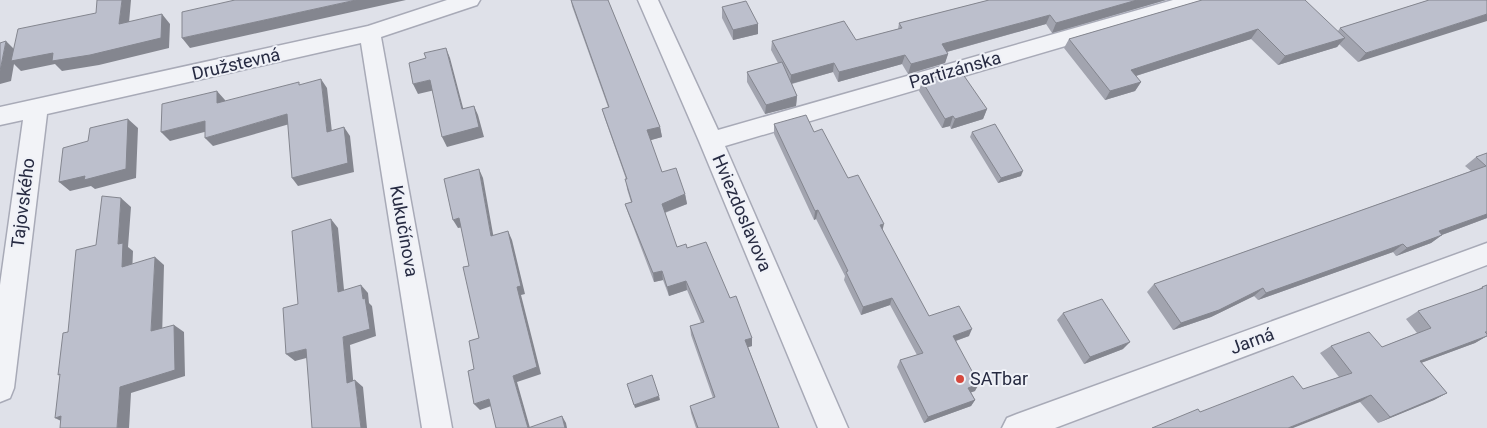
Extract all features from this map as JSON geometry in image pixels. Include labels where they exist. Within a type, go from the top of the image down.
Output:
[{"type":"street","name":"Družstevná","points":[[0,116],[370,33],[470,0]]},
{"type":"street","name":"Hviezdoslavova","points":[[648,0],[711,141],[833,428]]},
{"type":"street","name":"Partizánska","points":[[711,141],[1198,0]]},
{"type":"street","name":"Kukučínova","points":[[370,33],[437,428]]},
{"type":"street","name":"Tajovského","points":[[0,388],[36,108]]},
{"type":"street","name":"Jarná","points":[[1017,428],[1487,254]]},
{"type":"building","points":[[97,0],[122,0],[119,24],[162,14],[161,38],[90,55],[52,61],[53,53],[11,61],[18,29],[96,13]]},
{"type":"building","points":[[235,0],[356,0],[182,38],[182,12]]},
{"type":"building","points":[[571,0],[608,0],[660,127],[647,130],[662,172],[676,168],[685,194],[662,204],[677,247],[686,244],[687,248],[706,242],[730,298],[736,296],[752,338],[745,340],[779,428],[698,428],[690,406],[715,397],[690,326],[704,322],[686,281],[667,287],[662,271],[653,273],[625,204],[632,202],[625,179],[627,179],[602,109],[609,107]]},
{"type":"building","points":[[989,0],[1137,0],[1056,23],[1050,15],[942,44],[948,54],[911,64],[905,55],[839,72],[834,63],[791,75],[772,41],[844,21],[856,40],[902,28],[899,23]]},
{"type":"building","points":[[1202,0],[1305,0],[1345,38],[1285,56],[1258,29],[1131,70],[1141,82],[1110,91],[1069,39]]},
{"type":"building","points":[[1429,0],[1487,0],[1487,14],[1366,53],[1340,28]]},
{"type":"building","points":[[746,1],[758,24],[733,30],[722,7]]},
{"type":"building","points":[[6,41],[0,71],[0,43]]},
{"type":"building","points":[[446,48],[462,109],[474,106],[479,127],[442,137],[430,80],[413,84],[409,63],[426,58],[424,53]]},
{"type":"building","points":[[782,62],[797,96],[766,105],[747,72]]},
{"type":"building","points":[[960,70],[987,109],[955,119],[953,116],[945,119],[922,81]]},
{"type":"building","points":[[321,79],[327,132],[344,127],[348,163],[292,178],[287,114],[205,138],[205,121],[161,132],[162,104],[217,91],[217,103],[299,82],[299,85]]},
{"type":"building","points":[[806,115],[814,132],[822,129],[848,178],[858,175],[884,224],[880,225],[929,316],[959,306],[972,329],[953,336],[979,384],[968,388],[975,400],[928,417],[900,360],[923,353],[892,298],[863,307],[846,272],[848,271],[818,210],[815,211],[774,124]]},
{"type":"building","points":[[128,119],[126,169],[84,180],[85,176],[59,182],[63,148],[88,141],[90,128]]},
{"type":"building","points":[[995,124],[1023,171],[1001,178],[972,132]]},
{"type":"building","points":[[1487,153],[1487,214],[1439,231],[1442,235],[1407,248],[1403,244],[1266,293],[1263,288],[1219,310],[1181,323],[1154,284],[1486,166],[1476,157]]},
{"type":"building","points":[[479,169],[491,236],[508,231],[521,286],[517,287],[537,367],[513,376],[528,428],[496,428],[489,399],[474,404],[468,371],[474,369],[469,341],[479,338],[463,267],[469,266],[459,218],[453,220],[444,179]]},
{"type":"building","points":[[102,196],[121,198],[118,244],[123,243],[122,267],[155,257],[151,331],[174,325],[175,370],[120,387],[117,428],[60,428],[61,416],[55,418],[60,374],[58,375],[63,333],[68,332],[76,250],[96,245]]},
{"type":"building","points":[[331,219],[338,292],[361,285],[370,329],[343,337],[347,383],[355,380],[361,428],[312,428],[306,349],[286,354],[283,308],[298,304],[292,231]]},
{"type":"building","points":[[1487,285],[1487,332],[1485,332],[1487,336],[1420,361],[1447,393],[1390,417],[1371,395],[1288,428],[1152,428],[1198,409],[1200,412],[1293,376],[1303,389],[1352,373],[1331,346],[1369,332],[1382,347],[1431,328],[1418,311]]},
{"type":"building","points":[[1102,299],[1130,342],[1090,357],[1063,313]]},
{"type":"building","points":[[652,375],[659,396],[634,405],[627,384]]},
{"type":"building","points":[[562,416],[565,428],[528,428]]},
{"type":"place","name":"SATbar","points":[[960,379]]}]
